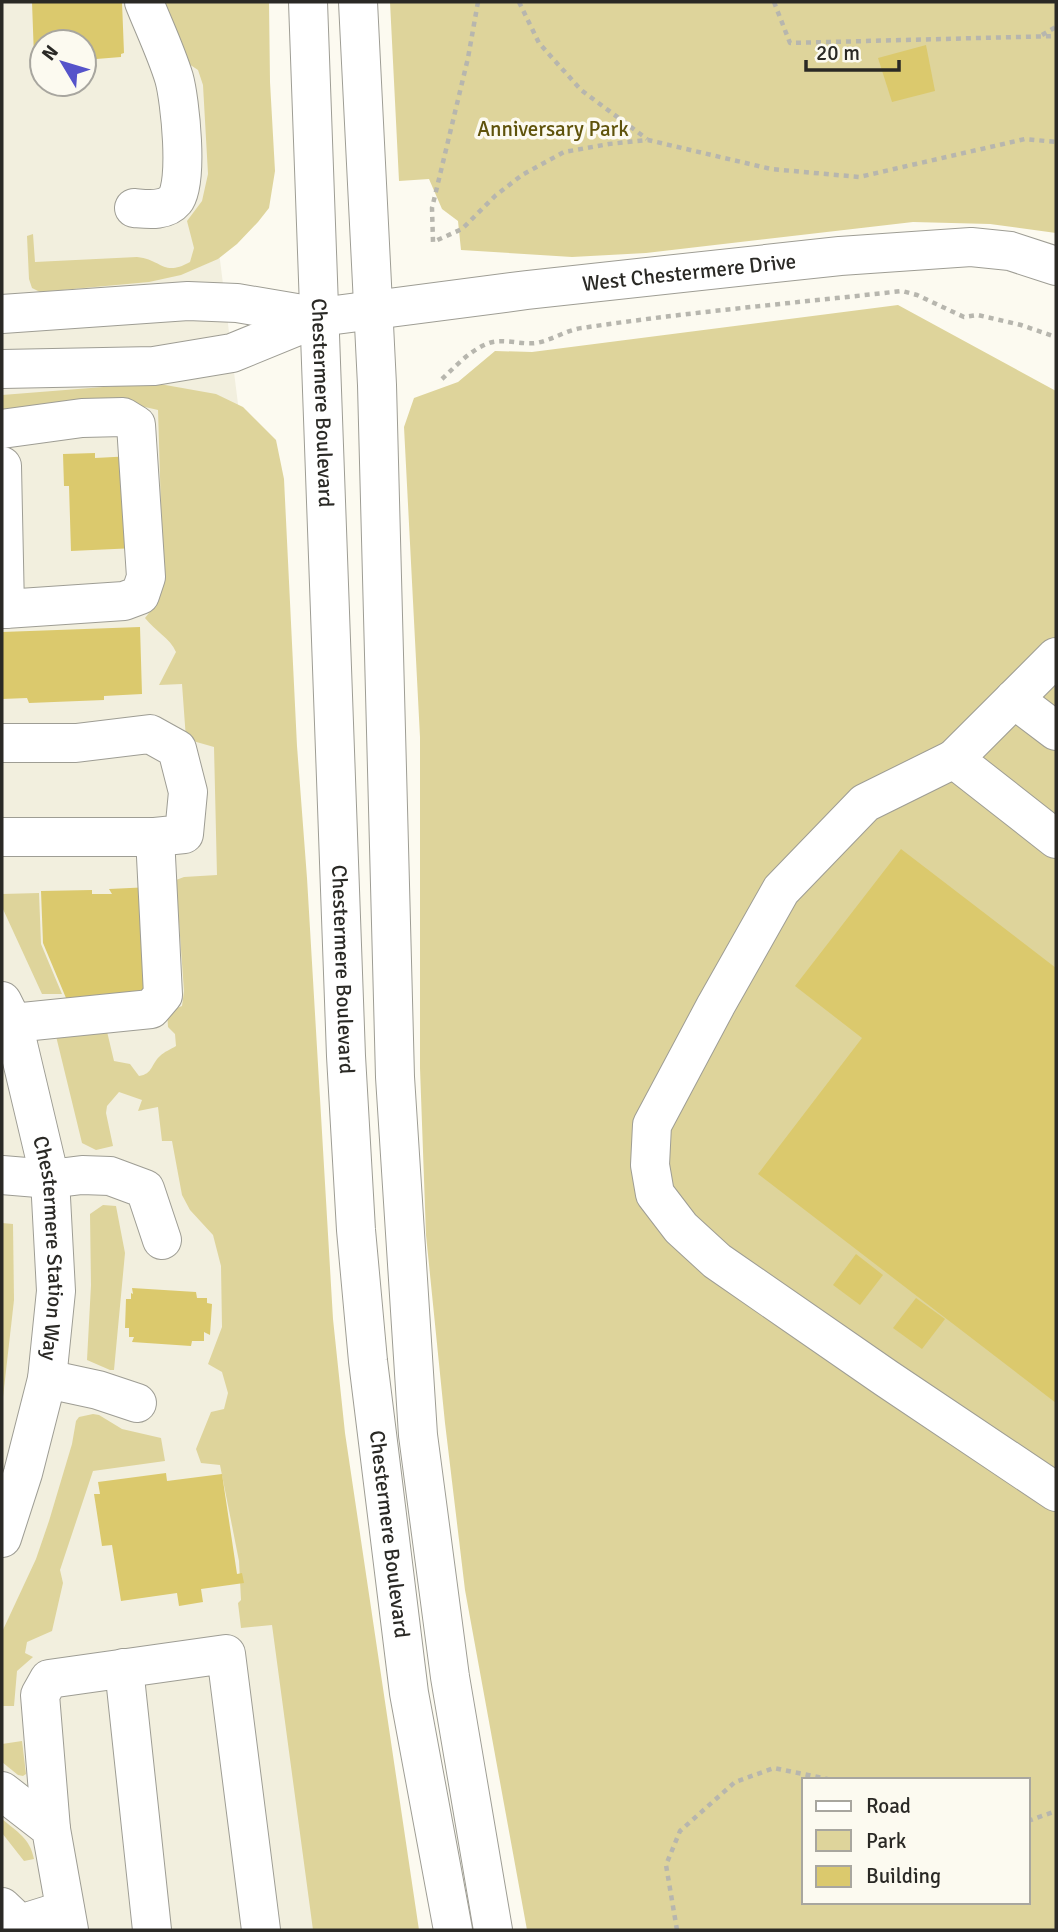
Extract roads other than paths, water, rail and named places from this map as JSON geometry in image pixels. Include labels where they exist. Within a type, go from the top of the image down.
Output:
[{"type":"main road","points":[[134,208],[155,210],[174,201],[183,184],[182,141],[175,80],[144,2]]},
{"type":"main road","name":"Chestermere Boulevard","points":[[308,2],[346,1056],[356,1230],[369,1375],[409,1693],[453,1930]]},
{"type":"main road","name":"Chestermere Boulevard","points":[[358,2],[373,311],[395,1077],[418,1435],[450,1677],[493,1930]]},
{"type":"main road","name":"West Chestermere Drive","points":[[2,369],[154,366],[232,353],[320,317],[541,288],[840,257],[971,247],[1010,251],[1056,267]]},
{"type":"main road","name":"West Chestermere Drive","points":[[2,314],[188,301],[237,303],[320,317]]},
{"type":"main road","points":[[2,429],[122,417],[136,425],[146,577],[140,595],[124,601],[3,609],[2,466]]},
{"type":"main road","points":[[1056,657],[954,759],[865,803],[781,890],[652,1125],[654,1194],[681,1228],[717,1261],[1056,1492]]},
{"type":"main road","points":[[1014,699],[1056,731]]},
{"type":"main road","points":[[2,743],[76,743],[150,734],[177,749],[188,792],[184,834],[155,837],[2,837]]},
{"type":"main road","points":[[954,759],[1056,839]]},
{"type":"main road","points":[[7,1012],[151,1009],[163,995],[155,837]]},
{"type":"main road","name":"Chestermere Station Way","points":[[2,1538],[23,1473],[47,1379],[56,1291],[50,1179],[7,1012]]},
{"type":"main road","points":[[2,1175],[50,1179],[82,1175],[110,1176],[145,1189],[162,1240]]},
{"type":"main road","points":[[47,1379],[98,1390],[137,1403]]},
{"type":"main road","points":[[2,1907],[20,1924],[67,1920],[51,1829],[40,1695],[49,1679],[226,1654],[261,1930]]},
{"type":"main road","points":[[124,1668],[152,1930]]},
{"type":"main road","points":[[2,1791],[51,1829]]},
{"type":"park label","name":"Anniversary Park","points":[[553,129]]}]
